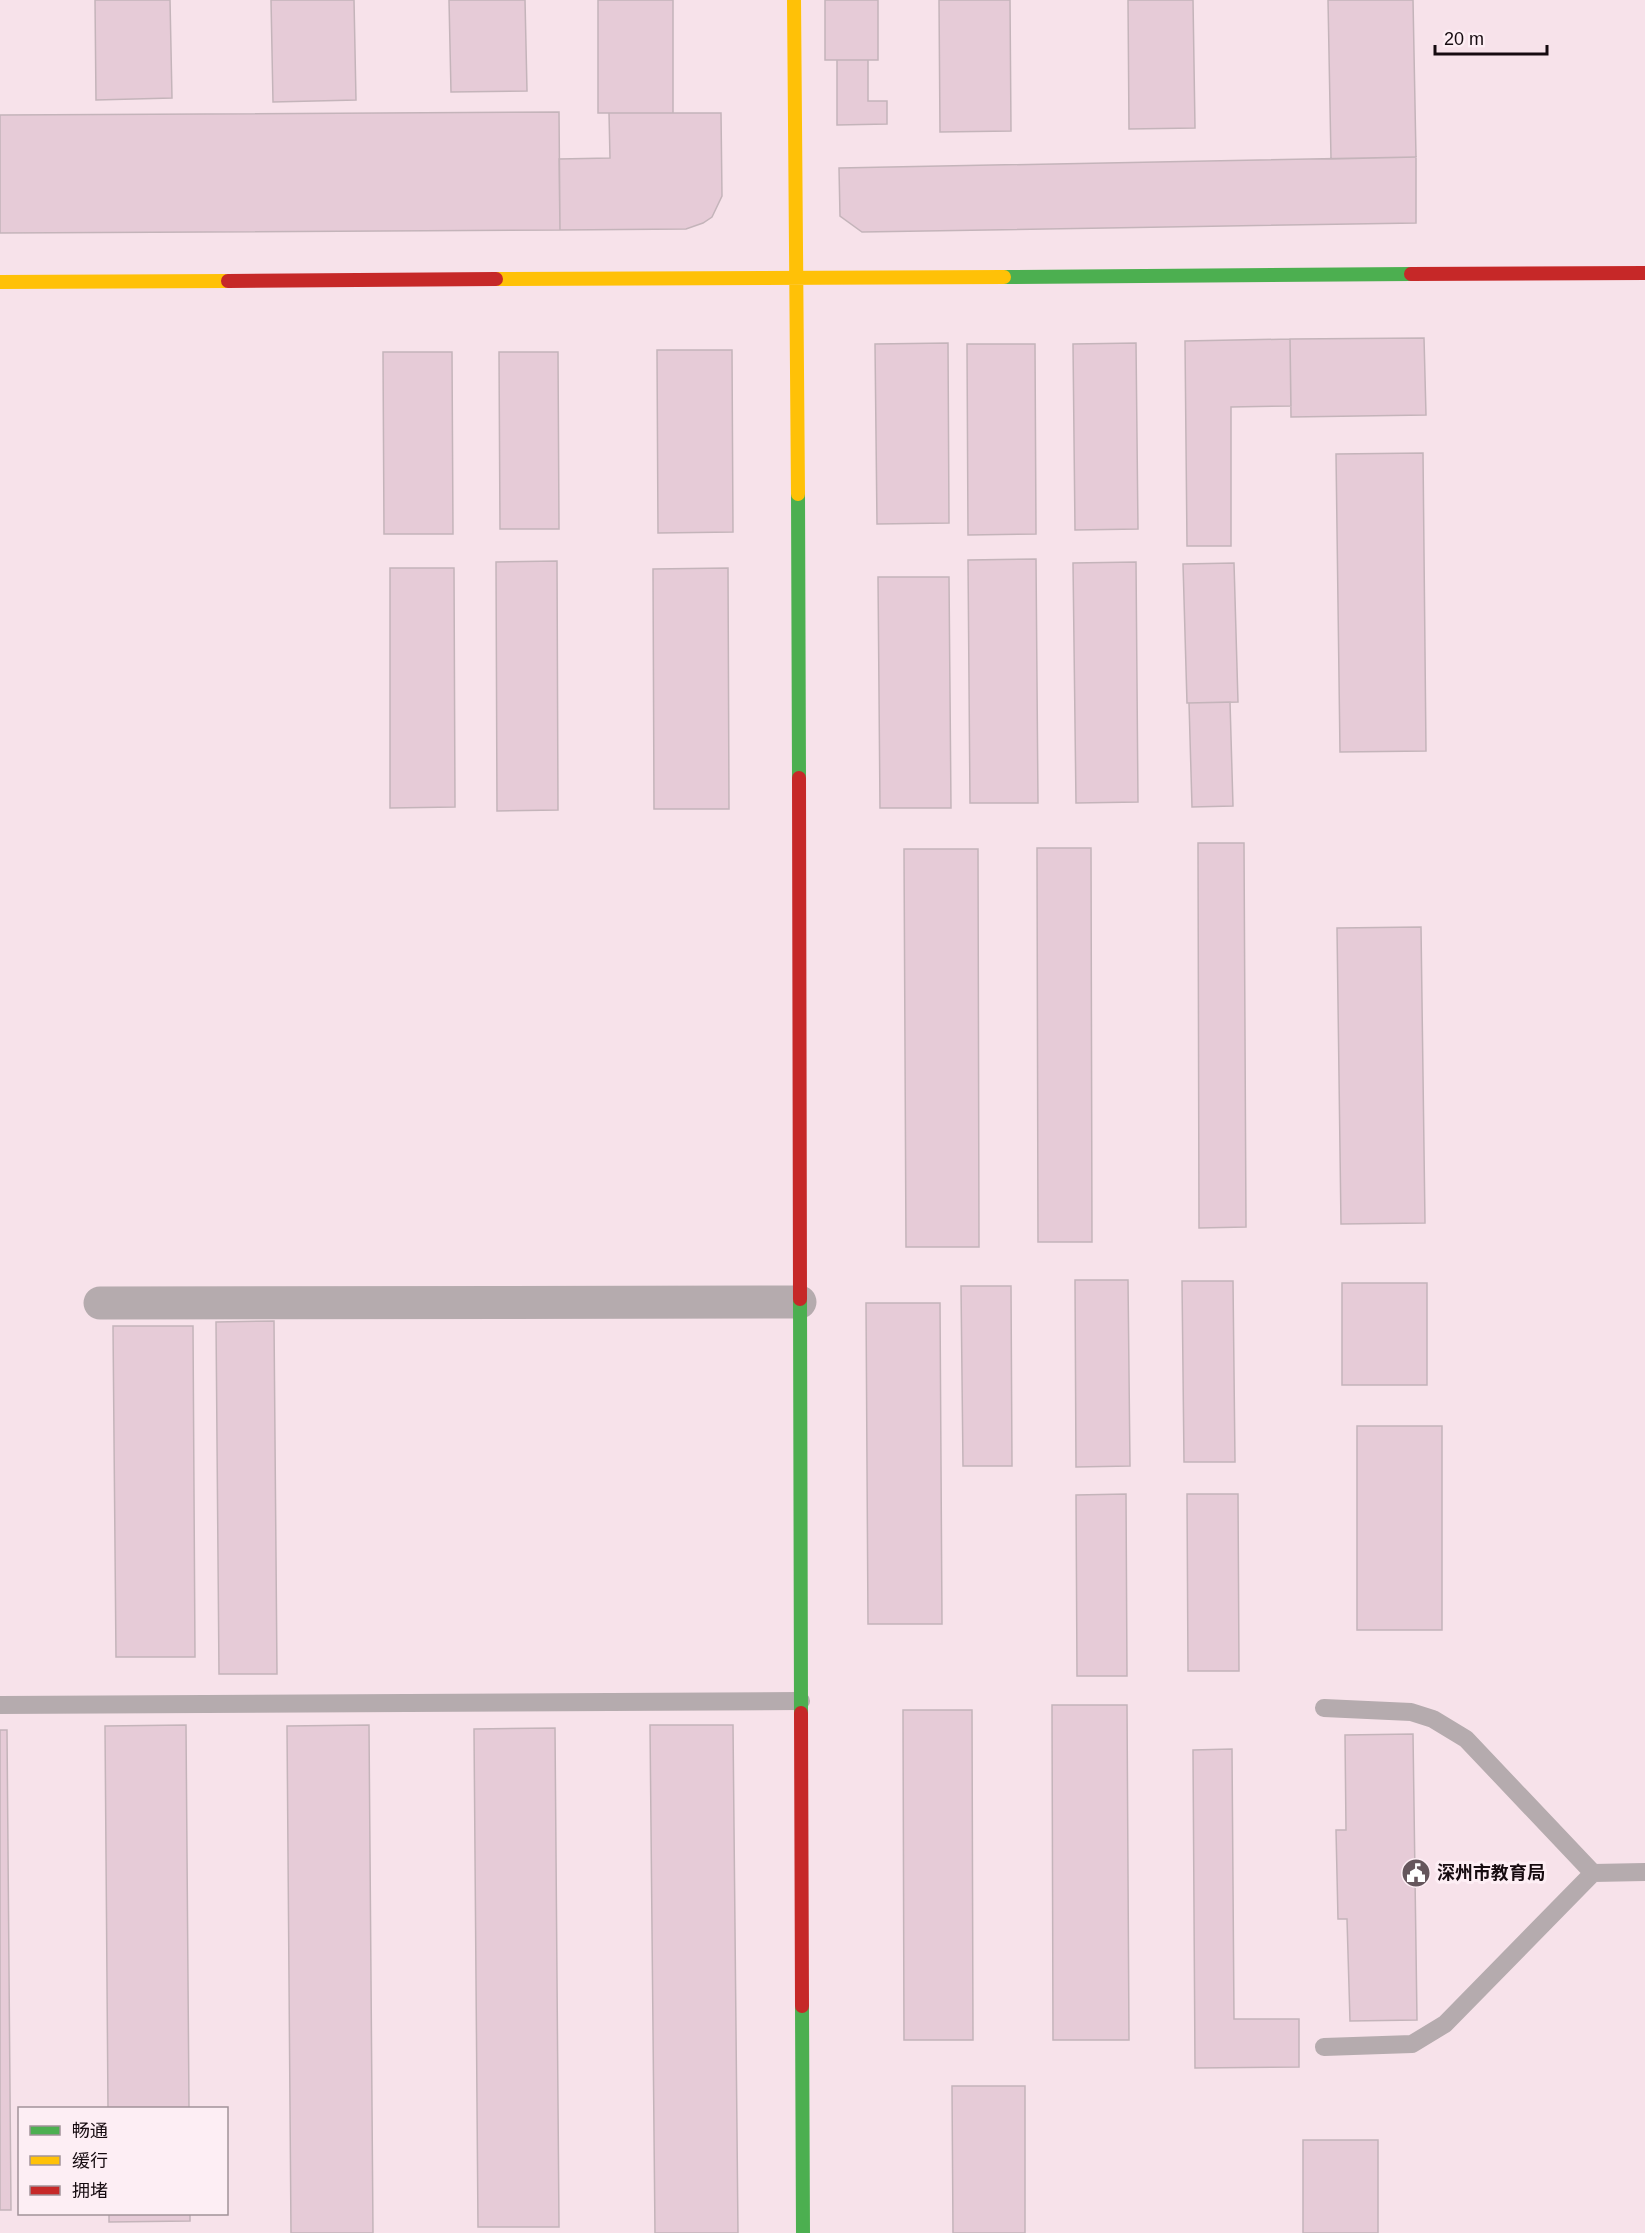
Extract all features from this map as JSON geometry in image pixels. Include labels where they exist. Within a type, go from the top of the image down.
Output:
[{"type":"street","points":[[794,0],[797,278],[803,2233]]},
{"type":"street","points":[[0,282],[1645,273]]},
{"type":"street","points":[[100,1303],[800,1302]]},
{"type":"lane","points":[[0,1705],[801,1701]]},
{"type":"lane","points":[[1324,1707],[1411,1712],[1433,1719],[1466,1739],[1593,1873]]},
{"type":"lane","points":[[1324,2047],[1413,2044],[1445,2024],[1593,1873],[1645,1872]]},
{"type":"building","points":[[95,0],[170,0],[172,98],[96,100]]},
{"type":"building","points":[[271,0],[354,0],[356,100],[273,102]]},
{"type":"building","points":[[449,0],[525,0],[527,91],[451,92]]},
{"type":"building","points":[[598,0],[673,0],[673,113],[598,113]]},
{"type":"building","points":[[825,0],[878,0],[878,60],[825,60]]},
{"type":"building","points":[[939,0],[1010,0],[1011,131],[940,132]]},
{"type":"building","points":[[1128,0],[1193,0],[1195,128],[1129,129]]},
{"type":"building","points":[[1328,0],[1413,0],[1416,157],[1331,159]]},
{"type":"building","points":[[837,60],[868,60],[868,101],[887,101],[887,124],[837,125]]},
{"type":"building","points":[[559,112],[560,230],[0,233],[0,115]]},
{"type":"building","points":[[609,113],[721,113],[722,196],[712,217],[686,229],[560,230],[559,159],[610,158]]},
{"type":"building","points":[[1416,157],[1416,223],[862,232],[840,216],[839,168]]},
{"type":"building","points":[[1424,338],[1426,415],[1291,417],[1290,339]]},
{"type":"building","points":[[1290,339],[1291,406],[1231,407],[1231,546],[1187,546],[1185,341]]},
{"type":"building","points":[[948,343],[949,523],[877,524],[875,344]]},
{"type":"building","points":[[1136,343],[1138,529],[1075,530],[1073,344]]},
{"type":"building","points":[[967,344],[1035,344],[1036,534],[968,535]]},
{"type":"building","points":[[657,350],[732,350],[733,532],[658,533]]},
{"type":"building","points":[[383,352],[452,352],[453,534],[384,534]]},
{"type":"building","points":[[499,352],[558,352],[559,529],[500,529]]},
{"type":"building","points":[[1423,453],[1426,751],[1340,752],[1336,454]]},
{"type":"building","points":[[1036,559],[1038,803],[970,803],[968,560]]},
{"type":"building","points":[[557,561],[558,810],[497,811],[496,562]]},
{"type":"building","points":[[1136,562],[1138,802],[1076,803],[1073,563]]},
{"type":"building","points":[[1234,563],[1238,702],[1187,703],[1183,564]]},
{"type":"building","points":[[390,568],[454,568],[455,807],[390,808]]},
{"type":"building","points":[[728,568],[729,809],[654,809],[653,569]]},
{"type":"building","points":[[878,577],[949,577],[951,808],[880,808]]},
{"type":"building","points":[[1230,702],[1233,806],[1192,807],[1189,703]]},
{"type":"building","points":[[1198,843],[1244,843],[1246,1227],[1199,1228]]},
{"type":"building","points":[[1037,848],[1091,848],[1092,1242],[1038,1242]]},
{"type":"building","points":[[904,849],[978,849],[979,1247],[906,1247]]},
{"type":"building","points":[[1421,927],[1425,1223],[1341,1224],[1337,928]]},
{"type":"building","points":[[1075,1280],[1128,1280],[1130,1466],[1076,1467]]},
{"type":"building","points":[[1182,1281],[1233,1281],[1235,1462],[1184,1462]]},
{"type":"building","points":[[1342,1283],[1427,1283],[1427,1385],[1342,1385]]},
{"type":"building","points":[[961,1286],[1011,1286],[1012,1466],[963,1466]]},
{"type":"building","points":[[866,1303],[940,1303],[942,1624],[868,1624]]},
{"type":"building","points":[[274,1321],[277,1674],[219,1674],[216,1322]]},
{"type":"building","points":[[113,1326],[193,1326],[195,1657],[116,1657]]},
{"type":"building","points":[[1357,1426],[1442,1426],[1442,1630],[1357,1630]]},
{"type":"building","points":[[1126,1494],[1127,1676],[1077,1676],[1076,1495]]},
{"type":"building","points":[[1187,1494],[1238,1494],[1239,1671],[1188,1671]]},
{"type":"building","points":[[1052,1705],[1127,1705],[1129,2040],[1053,2040]]},
{"type":"building","points":[[903,1710],[972,1710],[973,2040],[904,2040]]},
{"type":"building","points":[[186,1725],[189,2107],[108,2107],[105,1726]]},
{"type":"building","points":[[369,1725],[373,2233],[291,2233],[287,1726]]},
{"type":"building","points":[[650,1725],[733,1725],[738,2233],[655,2233]]},
{"type":"building","points":[[555,1728],[559,2227],[478,2227],[474,1729]]},
{"type":"building","points":[[0,1730],[7,1730],[11,2210],[0,2210]]},
{"type":"building","points":[[1413,1734],[1417,2020],[1350,2021],[1347,1919],[1338,1919],[1336,1830],[1346,1830],[1345,1735]]},
{"type":"building","points":[[1232,1749],[1234,2019],[1299,2019],[1299,2067],[1195,2068],[1193,1750]]},
{"type":"building","points":[[952,2086],[1025,2086],[1025,2233],[953,2233]]},
{"type":"building","points":[[1303,2140],[1378,2140],[1378,2233],[1303,2233]]},
{"type":"building","points":[[109,2215],[190,2215],[190,2221],[109,2222]]},
{"type":"traffic: fast","points":[[1004,277],[1411,274]]},
{"type":"traffic: fast","points":[[798,494],[799,778]]},
{"type":"traffic: fast","points":[[800,1299],[801,1713]]},
{"type":"traffic: fast","points":[[802,2006],[803,2233]]},
{"type":"traffic: slow","points":[[794,0],[798,494]]},
{"type":"traffic: slow","points":[[496,279],[1004,277]]},
{"type":"traffic: slow","points":[[0,282],[228,281]]},
{"type":"traffic: jam","points":[[1411,274],[1645,273]]},
{"type":"traffic: jam","points":[[228,281],[496,279]]},
{"type":"traffic: jam","points":[[799,778],[800,1299]]},
{"type":"traffic: jam","points":[[801,1713],[802,2006]]},
{"type":"place","name":"深州市教育局","points":[[1416,1873]]}]
